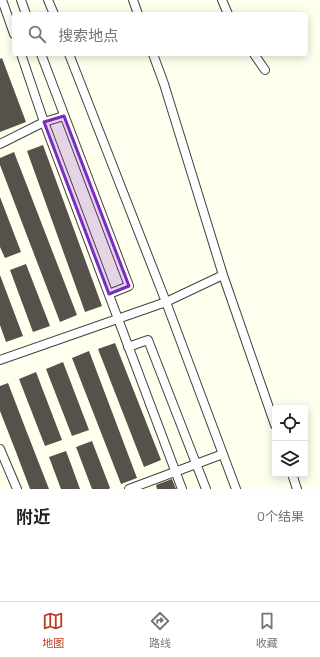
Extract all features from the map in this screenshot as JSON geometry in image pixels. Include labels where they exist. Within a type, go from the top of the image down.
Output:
[{"type":"street","points":[[2,0],[12,28]]},
{"type":"street","points":[[21,0],[25,12]]},
{"type":"street","points":[[48,0],[53,12]]},
{"type":"street","points":[[133,0],[137,12]]},
{"type":"street","points":[[222,0],[227,12]]},
{"type":"street","points":[[22,56],[44,122],[182,489]]},
{"type":"street","points":[[42,56],[129,286],[109,294]]},
{"type":"street","points":[[70,56],[166,302],[236,489]]},
{"type":"street","points":[[154,56],[164,84],[223,275],[272,416]]},
{"type":"street","points":[[255,56],[264,70]]},
{"type":"street","points":[[0,144],[44,122],[64,116]]},
{"type":"street","points":[[0,360],[166,302],[223,275]]},
{"type":"street","points":[[128,347],[148,340],[206,489]]},
{"type":"street","points":[[0,449],[17,489]]},
{"type":"street","points":[[129,489],[223,454]]},
{"type":"street","points":[[293,477],[297,489]]},
{"type":"highlighted area","points":[[64,116],[129,286],[109,294],[44,122]]},
{"type":"building","points":[[2,58],[26,122],[0,132],[0,59]]},
{"type":"building","points":[[43,145],[102,306],[85,312],[27,151]]},
{"type":"building","points":[[14,152],[77,315],[60,322],[0,165],[0,158]]},
{"type":"building","points":[[0,197],[21,252],[5,258],[0,247]]},
{"type":"building","points":[[26,264],[50,326],[33,332],[10,270]]},
{"type":"building","points":[[0,275],[23,336],[6,342],[0,325]]},
{"type":"building","points":[[115,343],[161,460],[144,467],[98,349]]},
{"type":"building","points":[[89,351],[137,478],[121,484],[72,358]]},
{"type":"building","points":[[63,362],[89,430],[72,436],[46,369]]},
{"type":"building","points":[[36,372],[62,440],[45,446],[19,379]]},
{"type":"building","points":[[8,383],[49,489],[30,489],[0,411],[0,386]]},
{"type":"building","points":[[92,441],[110,488],[109,489],[92,489],[76,447]]},
{"type":"building","points":[[66,451],[80,489],[61,489],[49,457]]},
{"type":"building","points":[[172,479],[176,489],[157,489],[156,485]]}]
